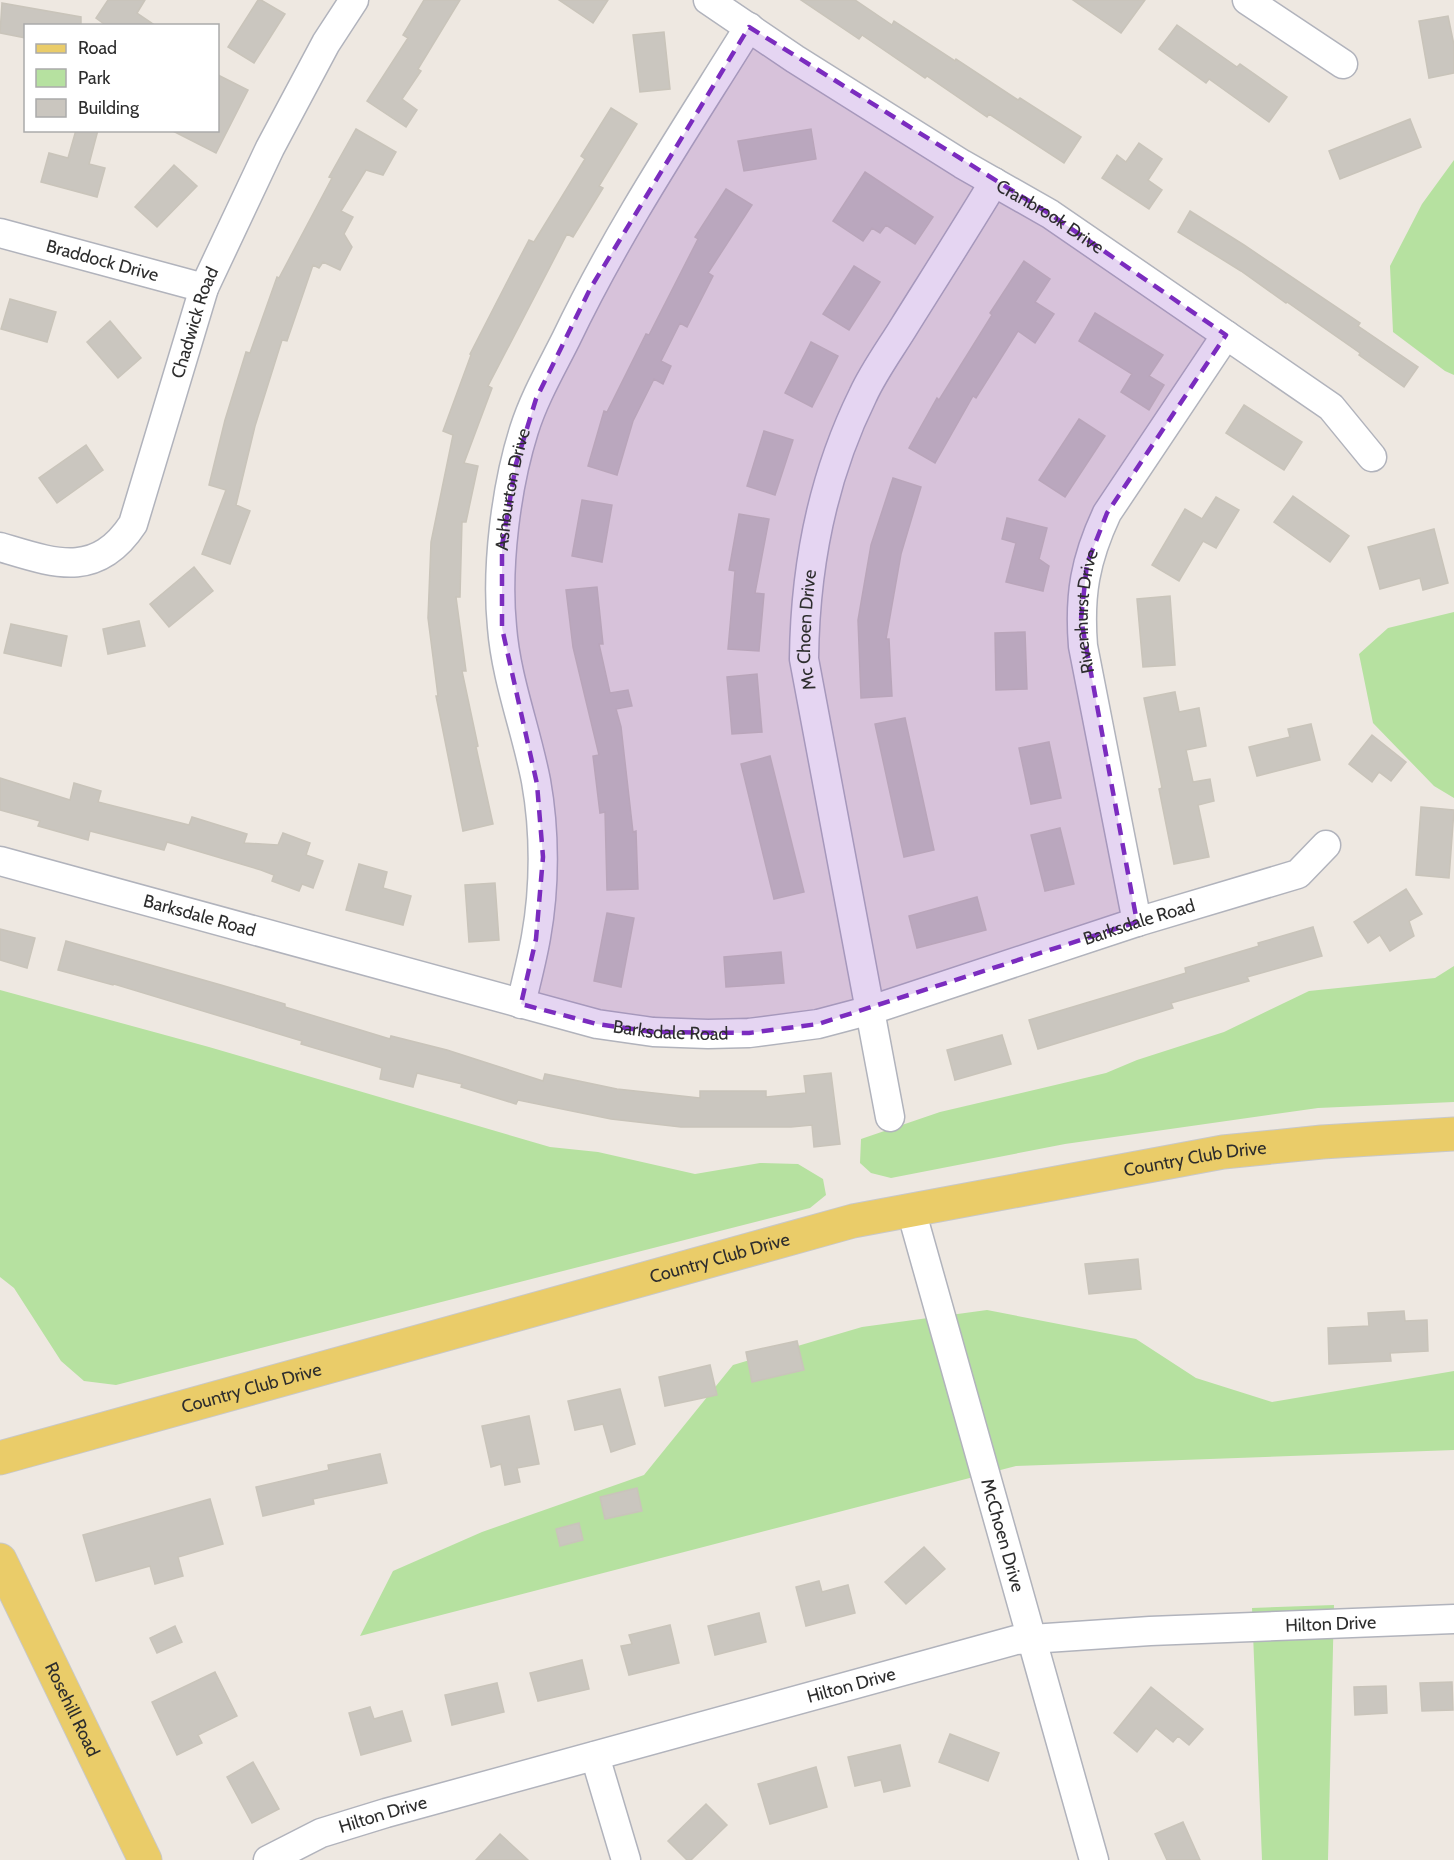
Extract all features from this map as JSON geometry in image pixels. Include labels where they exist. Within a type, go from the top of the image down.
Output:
[{"type":"main road","name":"Country Club Drive","points":[[0,1458],[853,1221],[1223,1152],[1322,1142],[1454,1134]]},
{"type":"main road","name":"Rosehill Road","points":[[0,1560],[145,1860]]},
{"type":"street","name":"Chadwick Road","points":[[0,547],[52,562],[80,562],[105,553],[126,535],[139,511],[204,288],[270,148],[326,43],[354,0]]},
{"type":"street","name":"Cranbrook Drive","points":[[708,0],[795,59],[1050,214],[1331,407],[1372,457]]},
{"type":"street","points":[[1247,0],[1343,64]]},
{"type":"street","name":"Ashburton Drive","points":[[520,1004],[536,939],[542,898],[543,857],[537,784],[511,677],[502,628],[500,587],[502,546],[516,464],[524,430],[536,399],[590,289],[621,233],[749,27]]},
{"type":"street","name":"Mc Choen Drive","points":[[890,1117],[804,659],[804,617],[810,566],[824,495],[841,443],[864,393],[994,182]]},
{"type":"street","name":"Braddock Drive","points":[[0,233],[204,288]]},
{"type":"street","name":"Rivenhurst Drive","points":[[1137,922],[1083,646],[1082,592],[1095,538],[1107,513],[1226,335]]},
{"type":"street","name":"Barksdale Road","points":[[0,861],[597,1024],[653,1032],[708,1034],[749,1033],[818,1024],[871,1010],[1137,922],[1299,874],[1326,845]]},
{"type":"street","name":"McChoen Drive","points":[[911,1210],[1094,1860]]},
{"type":"street","name":"Hilton Drive","points":[[268,1860],[321,1833],[1016,1640],[1150,1631],[1454,1619]]},
{"type":"street","points":[[595,1756],[626,1860]]},
{"type":"highlighted area","points":[[749,27],[1050,214],[1226,335],[1107,513],[1087,564],[1081,619],[1137,922],[818,1024],[749,1033],[653,1032],[597,1024],[521,1004],[536,939],[543,857],[537,784],[502,628],[502,546],[516,464],[536,399],[590,289]]},
{"type":"green space","points":[[1454,160],[1454,375],[1445,371],[1393,332],[1390,266],[1422,204]]},
{"type":"green space","points":[[1454,612],[1454,798],[1434,786],[1373,723],[1359,654],[1388,628]]},
{"type":"green space","points":[[1454,966],[1454,1102],[1318,1108],[1065,1144],[891,1178],[871,1173],[860,1163],[861,1139],[940,1112],[1106,1073],[1137,1060],[1224,1032],[1309,991],[1435,978]]},
{"type":"green space","points":[[0,990],[209,1047],[550,1147],[598,1152],[695,1174],[760,1163],[798,1164],[823,1179],[826,1195],[810,1208],[116,1385],[84,1381],[61,1361],[14,1288],[0,1277]]},
{"type":"green space","points":[[987,1310],[1136,1339],[1196,1378],[1272,1402],[1454,1371],[1454,1450],[1016,1466],[360,1636],[393,1571],[482,1532],[644,1475],[733,1365],[862,1327]]},
{"type":"green space","points":[[1334,1605],[1328,1860],[1262,1860],[1252,1608]]},
{"type":"building","points":[[108,0],[145,0],[137,13],[153,24],[104,24],[96,18]]},
{"type":"building","points":[[258,0],[285,14],[254,63],[228,47]]},
{"type":"building","points":[[424,0],[460,0],[418,69],[421,71],[402,99],[417,110],[406,127],[367,101],[408,38],[403,35]]},
{"type":"building","points":[[559,0],[608,0],[593,23]]},
{"type":"building","points":[[801,0],[855,0],[892,25],[894,21],[955,61],[956,59],[1018,100],[1020,98],[1081,137],[1064,163],[989,114],[987,117],[927,76],[925,78],[862,35],[859,39]]},
{"type":"building","points":[[1073,0],[1145,0],[1121,33]]},
{"type":"building","points":[[2,3],[81,17],[81,24],[24,24],[24,38],[0,33]]},
{"type":"building","points":[[1448,16],[1454,45],[1454,73],[1429,78],[1419,21]]},
{"type":"building","points":[[1177,25],[1237,67],[1240,64],[1287,97],[1269,122],[1209,79],[1206,83],[1159,49]]},
{"type":"building","points":[[664,32],[670,89],[640,92],[633,35]]},
{"type":"building","points":[[219,76],[248,90],[216,153],[175,132],[219,132]]},
{"type":"building","points":[[611,108],[637,124],[599,186],[603,188],[573,237],[567,234],[488,386],[492,388],[464,463],[478,466],[466,522],[462,522],[460,597],[456,597],[466,671],[462,671],[493,824],[463,831],[436,696],[438,696],[428,618],[431,542],[453,435],[443,431],[470,354],[506,284],[529,240],[534,242],[585,159],[581,156]]},
{"type":"building","points":[[1410,119],[1421,147],[1340,179],[1329,151]]},
{"type":"building","points":[[356,129],[396,152],[383,175],[366,170],[341,211],[353,217],[344,234],[352,247],[340,270],[323,262],[319,268],[313,265],[287,341],[282,340],[255,426],[236,505],[250,511],[230,564],[202,554],[226,490],[209,485],[225,420],[246,352],[250,353],[277,277],[279,278],[332,178],[329,177]]},
{"type":"building","points":[[811,129],[816,159],[744,171],[738,141]]},
{"type":"building","points":[[75,132],[97,132],[89,164],[105,168],[97,197],[41,182],[49,153],[68,158]]},
{"type":"building","points":[[1139,143],[1162,159],[1148,180],[1162,190],[1149,209],[1102,178],[1117,155],[1126,162]]},
{"type":"building","points":[[174,165],[197,186],[157,227],[135,207]]},
{"type":"building","points":[[865,172],[933,217],[915,244],[886,225],[880,233],[872,228],[863,241],[833,221]]},
{"type":"building","points":[[726,189],[752,205],[708,273],[713,276],[687,327],[680,323],[661,361],[671,366],[663,384],[654,379],[633,421],[617,475],[588,466],[604,411],[607,412],[646,334],[649,335],[698,239],[695,237]]},
{"type":"building","points":[[1190,211],[1360,323],[1358,326],[1418,367],[1404,387],[1287,302],[1178,232]]},
{"type":"building","points":[[1024,261],[1050,279],[1035,302],[1054,314],[1035,343],[1018,331],[976,398],[973,396],[935,463],[909,448],[937,398],[939,400],[992,315],[990,313]]},
{"type":"building","points":[[854,266],[880,282],[849,330],[823,314]]},
{"type":"building","points":[[10,299],[56,312],[47,342],[1,329]]},
{"type":"building","points":[[1095,313],[1163,355],[1149,376],[1164,385],[1149,410],[1121,392],[1132,374],[1079,341]]},
{"type":"building","points":[[110,321],[141,358],[118,378],[87,342]]},
{"type":"building","points":[[811,342],[838,356],[812,407],[785,393]]},
{"type":"building","points":[[1244,405],[1302,442],[1284,470],[1226,433]]},
{"type":"building","points":[[1079,419],[1105,436],[1065,497],[1039,480]]},
{"type":"building","points":[[764,431],[793,440],[775,495],[747,486]]},
{"type":"building","points":[[86,445],[103,470],[57,503],[39,478]]},
{"type":"building","points":[[893,478],[921,487],[901,554],[886,639],[889,639],[892,696],[861,698],[858,620],[871,545]]},
{"type":"building","points":[[1293,496],[1349,536],[1330,562],[1274,522]]},
{"type":"building","points":[[1216,497],[1239,510],[1216,548],[1203,541],[1179,581],[1152,565],[1185,509],[1202,519]]},
{"type":"building","points":[[582,500],[612,505],[602,562],[572,556]]},
{"type":"building","points":[[739,514],[769,519],[755,593],[764,594],[759,651],[728,649],[735,571],[729,570]]},
{"type":"building","points":[[1007,518],[1047,528],[1039,559],[1049,566],[1043,591],[1006,582],[1016,543],[1002,539]]},
{"type":"building","points":[[1434,529],[1448,583],[1423,590],[1420,578],[1380,589],[1368,547]]},
{"type":"building","points":[[194,567],[213,591],[169,627],[150,604]]},
{"type":"building","points":[[597,587],[603,644],[599,644],[610,693],[628,690],[632,706],[616,709],[621,727],[633,832],[636,831],[638,889],[607,890],[605,812],[600,813],[593,756],[599,755],[573,647],[566,590]]},
{"type":"building","points":[[1170,596],[1175,665],[1143,667],[1137,599]]},
{"type":"building","points":[[139,621],[145,646],[108,654],[103,629]]},
{"type":"building","points":[[11,624],[67,636],[61,666],[4,653]]},
{"type":"building","points":[[1025,632],[1027,689],[996,690],[995,633]]},
{"type":"building","points":[[757,674],[762,732],[732,734],[727,677]]},
{"type":"building","points":[[1175,692],[1179,712],[1199,708],[1206,746],[1186,750],[1193,782],[1210,779],[1214,801],[1198,805],[1209,857],[1174,864],[1144,698]]},
{"type":"building","points":[[905,718],[934,850],[904,857],[875,724]]},
{"type":"building","points":[[1311,724],[1320,760],[1257,776],[1249,747],[1290,737],[1288,729]]},
{"type":"building","points":[[1372,735],[1406,762],[1391,781],[1379,772],[1372,782],[1349,764]]},
{"type":"building","points":[[1049,742],[1061,798],[1031,804],[1019,748]]},
{"type":"building","points":[[770,756],[804,892],[774,899],[741,764]]},
{"type":"building","points":[[0,778],[70,800],[74,783],[101,791],[98,802],[189,825],[192,817],[247,834],[244,843],[278,845],[283,833],[310,843],[306,855],[323,861],[313,888],[302,884],[299,891],[272,881],[274,875],[261,870],[167,842],[164,850],[90,831],[88,840],[38,826],[40,821],[0,810]]},
{"type":"building","points":[[1421,807],[1454,810],[1449,878],[1416,875]]},
{"type":"building","points":[[1060,828],[1074,884],[1045,891],[1031,835]]},
{"type":"building","points":[[359,864],[387,872],[383,888],[411,896],[403,925],[346,910]]},
{"type":"building","points":[[495,883],[499,940],[469,942],[465,885]]},
{"type":"building","points":[[1406,889],[1422,914],[1409,921],[1414,936],[1390,951],[1380,935],[1368,943],[1354,922]]},
{"type":"building","points":[[977,897],[986,930],[917,948],[909,916]]},
{"type":"building","points":[[607,913],[634,918],[621,987],[594,981]]},
{"type":"building","points":[[1313,927],[1322,956],[1247,977],[1249,981],[1171,1003],[1173,1008],[1038,1049],[1029,1020],[1186,973],[1185,968]]},
{"type":"building","points":[[0,929],[35,938],[27,968],[0,960]]},
{"type":"building","points":[[66,941],[285,1004],[285,1007],[390,1039],[391,1036],[447,1050],[543,1081],[545,1074],[617,1089],[700,1098],[700,1091],[766,1091],[766,1097],[806,1093],[804,1076],[831,1073],[840,1144],[814,1147],[812,1125],[681,1127],[611,1119],[518,1100],[516,1104],[461,1087],[462,1084],[417,1073],[413,1087],[380,1079],[382,1068],[301,1044],[302,1041],[114,984],[58,970]]},
{"type":"building","points":[[781,952],[784,983],[726,987],[724,957]]},
{"type":"building","points":[[1002,1035],[1011,1064],[955,1080],[947,1050]]},
{"type":"building","points":[[1138,1259],[1141,1289],[1089,1294],[1085,1264]]},
{"type":"building","points":[[1404,1311],[1405,1321],[1427,1320],[1428,1351],[1390,1353],[1391,1361],[1329,1364],[1328,1328],[1369,1326],[1368,1313]]},
{"type":"building","points":[[797,1341],[804,1370],[752,1382],[746,1352]]},
{"type":"building","points":[[710,1365],[717,1395],[665,1406],[659,1377]]},
{"type":"building","points":[[620,1389],[635,1444],[611,1452],[603,1424],[575,1430],[568,1401]]},
{"type":"building","points":[[529,1416],[539,1464],[517,1468],[520,1482],[505,1485],[501,1464],[491,1467],[482,1426]]},
{"type":"building","points":[[380,1454],[387,1483],[313,1499],[314,1504],[263,1516],[256,1487],[329,1470],[328,1465]]},
{"type":"building","points":[[637,1488],[642,1511],[605,1519],[600,1497]]},
{"type":"building","points":[[210,1499],[223,1544],[178,1557],[183,1576],[155,1584],[150,1566],[96,1581],[83,1535]]},
{"type":"building","points":[[579,1523],[583,1540],[560,1546],[556,1529]]},
{"type":"building","points":[[924,1547],[945,1569],[906,1604],[885,1582]]},
{"type":"building","points":[[819,1581],[822,1592],[848,1585],[855,1613],[806,1626],[796,1587]]},
{"type":"building","points":[[759,1613],[766,1642],[715,1655],[708,1626]]},
{"type":"building","points":[[670,1625],[679,1663],[629,1675],[621,1646],[632,1644],[629,1635]]},
{"type":"building","points":[[175,1626],[182,1642],[157,1653],[150,1638]]},
{"type":"building","points":[[582,1660],[589,1689],[538,1701],[530,1673]]},
{"type":"building","points":[[215,1672],[237,1716],[198,1735],[202,1743],[177,1755],[152,1702]]},
{"type":"building","points":[[1452,1682],[1453,1710],[1422,1711],[1420,1683]]},
{"type":"building","points":[[497,1683],[504,1712],[452,1725],[445,1695]]},
{"type":"building","points":[[1386,1686],[1387,1713],[1355,1715],[1354,1687]]},
{"type":"building","points":[[1151,1687],[1203,1729],[1189,1745],[1178,1736],[1173,1742],[1156,1728],[1137,1752],[1114,1733]]},
{"type":"building","points":[[370,1707],[374,1719],[402,1711],[411,1741],[361,1755],[349,1713]]},
{"type":"building","points":[[950,1734],[999,1753],[988,1781],[939,1762]]},
{"type":"building","points":[[900,1745],[910,1786],[884,1792],[881,1780],[855,1786],[848,1757]]},
{"type":"building","points":[[253,1762],[279,1809],[252,1823],[227,1777]]},
{"type":"building","points":[[816,1767],[827,1807],[770,1824],[758,1784]]},
{"type":"building","points":[[706,1804],[727,1825],[691,1860],[687,1860],[668,1841]]},
{"type":"building","points":[[1183,1822],[1200,1860],[1167,1860],[1155,1834]]},
{"type":"building","points":[[500,1834],[528,1860],[476,1860]]}]
